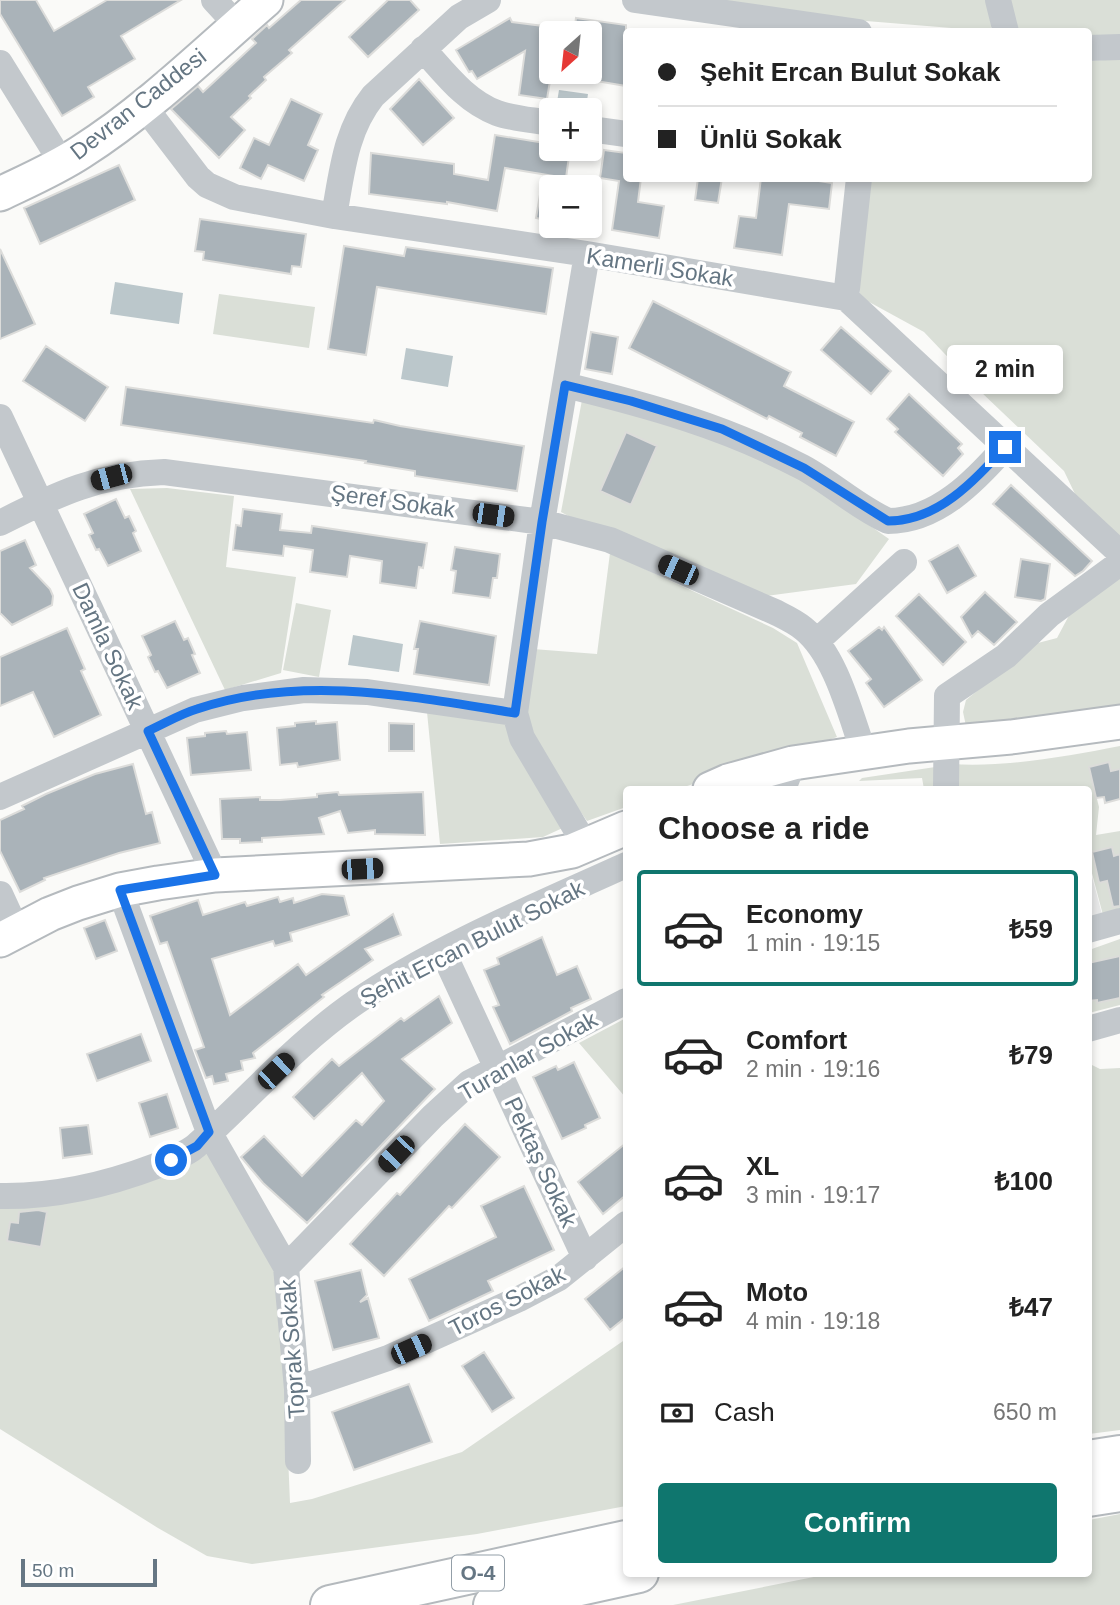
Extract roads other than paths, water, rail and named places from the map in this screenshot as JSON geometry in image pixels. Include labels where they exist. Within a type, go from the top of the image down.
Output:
[{"type":"highway","points":[[1092,1459],[1120,1455]]},
{"type":"highway","points":[[1092,1496],[1120,1492]]},
{"type":"highway","name":"O-4","points":[[330,1605],[623,1541]]},
{"type":"highway","name":"O-4","points":[[493,1605],[623,1577]]},
{"type":"main road","name":"Devran Caddesi","points":[[0,194],[97,142],[266,0]]},
{"type":"main road","points":[[730,786],[788,776],[864,752],[1011,737],[1120,722]]},
{"type":"main road","points":[[9,936],[59,910],[120,890],[215,875],[498,862],[553,855],[586,846],[623,829]]},
{"type":"street","points":[[214,0],[237,25]]},
{"type":"street","points":[[334,216],[354,123],[373,96],[423,49],[451,8],[488,0]]},
{"type":"street","points":[[635,0],[831,28]]},
{"type":"street","points":[[998,0],[1005,28]]},
{"type":"street","points":[[1092,48],[1120,47]]},
{"type":"street","points":[[423,49],[463,93],[474,101],[499,114],[539,121]]},
{"type":"street","points":[[0,63],[62,163]]},
{"type":"street","name":"Kamerli Sokak","points":[[143,105],[207,185],[234,197],[334,216],[587,254],[846,298]]},
{"type":"street","points":[[602,131],[623,134]]},
{"type":"street","points":[[859,182],[846,298],[1120,554]]},
{"type":"street","points":[[586,846],[522,738],[515,713],[542,522],[587,254]]},
{"type":"street","points":[[565,385],[631,401],[722,429],[804,468],[888,521],[917,517],[939,506],[978,478],[1005,447]]},
{"type":"street","name":"Damla Sokak","points":[[0,417],[215,875]]},
{"type":"street","name":"Şeref Sokak","points":[[0,523],[67,490],[111,477],[164,472],[542,522],[590,533],[775,612],[804,628],[817,641],[830,662],[864,752]]},
{"type":"street","points":[[817,641],[904,562]]},
{"type":"street","points":[[946,786],[947,696],[1006,656],[1049,615],[1120,563]]},
{"type":"street","points":[[0,797],[195,709],[220,702],[304,690],[392,694],[515,713]]},
{"type":"street","name":"Şehit Ercan Bulut Sokak","points":[[0,1196],[74,1190],[133,1174],[171,1160],[197,1146],[336,1016],[375,990],[443,952],[623,866]]},
{"type":"street","name":"Toprak Sokak","points":[[120,890],[209,1132],[286,1266],[297,1388],[298,1461]]},
{"type":"street","points":[[0,894],[9,936]]},
{"type":"street","points":[[1092,929],[1120,921]]},
{"type":"street","name":"Pektaş Sokak","points":[[443,952],[585,1258]]},
{"type":"street","name":"Turanlar Sokak","points":[[286,1266],[469,1083],[623,1003]]},
{"type":"street","points":[[1092,1030],[1120,1020]]},
{"type":"street","points":[[1092,1033],[1120,1038]]},
{"type":"street","name":"Toros Sokak","points":[[297,1388],[388,1358],[476,1320],[559,1278],[623,1226]]}]
